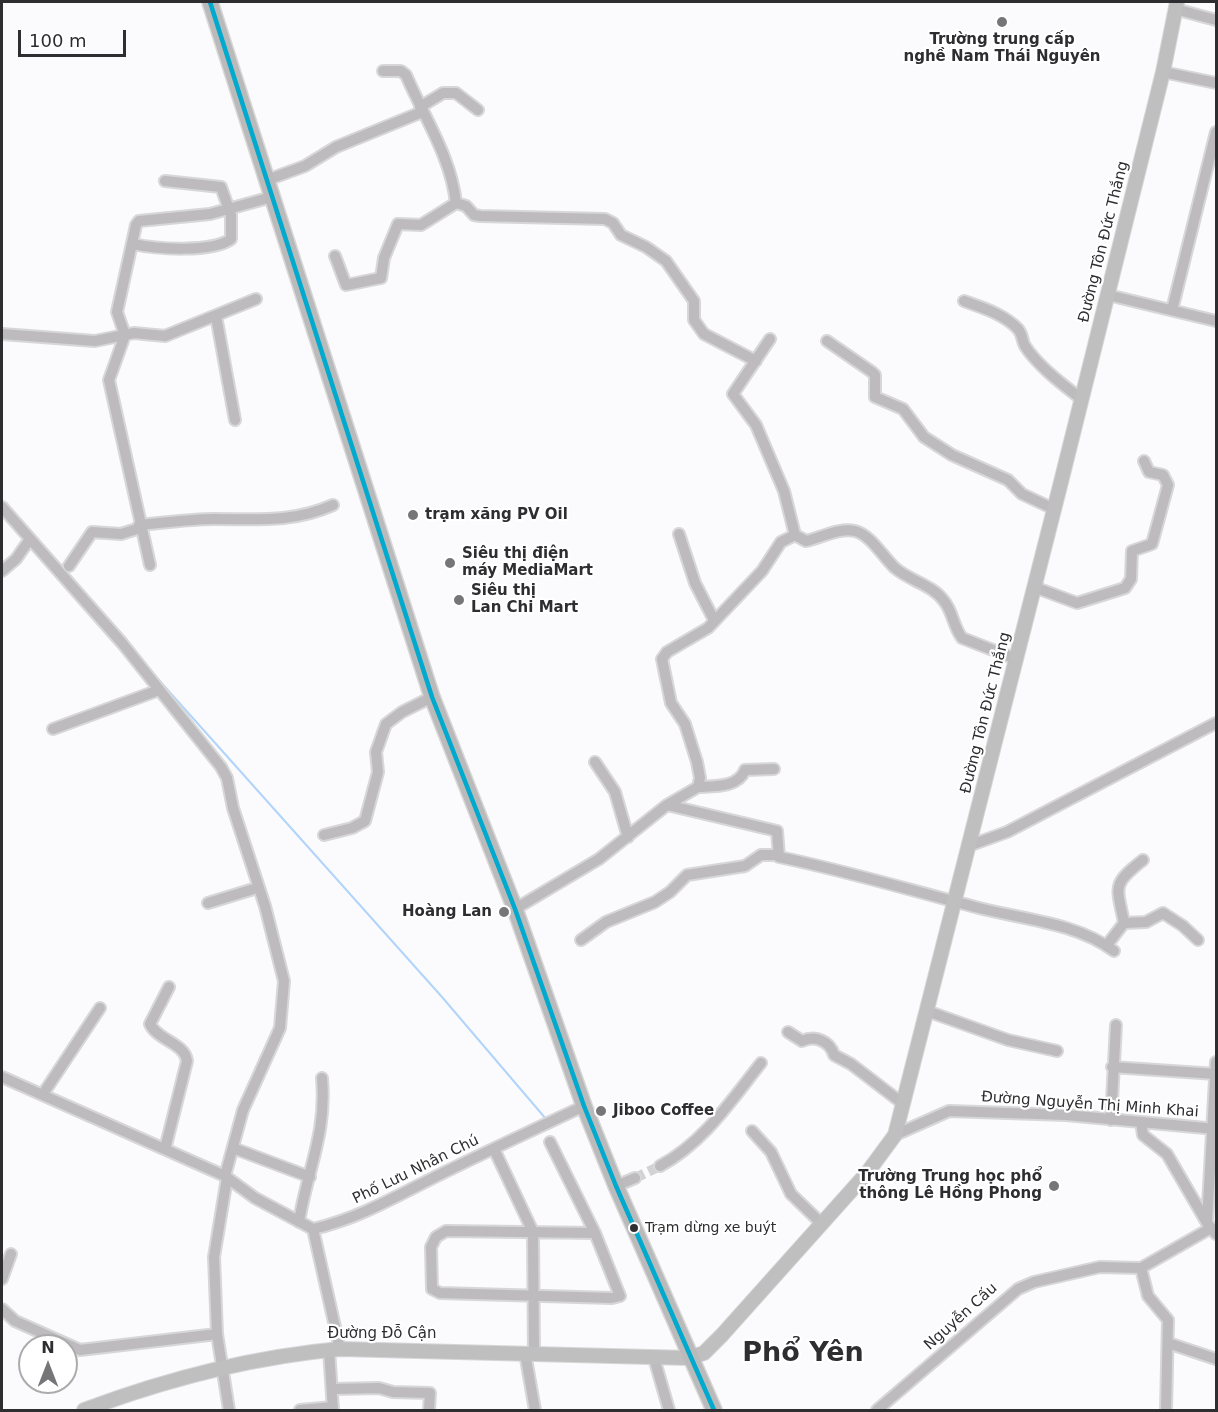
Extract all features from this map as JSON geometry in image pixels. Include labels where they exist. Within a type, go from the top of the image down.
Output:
[{"type":"highway","points":[[210,2],[432,697],[515,909],[584,1106],[689,1358],[714,1410]]},
{"type":"main road","name":"Đường Tôn Đức Thắng","points":[[689,1358],[704,1353],[712,1345],[867,1173],[895,1135],[1108,296],[1163,72],[1176,5]]},
{"type":"main road","name":"Đường Đỗ Cận","points":[[84,1410],[174,1380],[221,1368],[286,1355],[335,1350],[689,1358]]},
{"type":"street","points":[[1176,5],[1216,20]]},
{"type":"street","points":[[383,71],[404,73],[441,147],[453,184],[456,203]]},
{"type":"street","points":[[1163,72],[1216,83]]},
{"type":"street","points":[[267,180],[305,166],[336,147],[421,110],[443,93],[456,93],[478,110]]},
{"type":"street","points":[[1172,310],[1216,132]]},
{"type":"street","points":[[133,244],[165,249],[196,247],[230,241],[231,215],[221,187],[165,181]]},
{"type":"street","points":[[150,565],[109,380],[125,335],[117,312],[139,221],[210,214],[272,197]]},
{"type":"street","points":[[334,256],[346,285],[381,278],[384,258],[398,224],[421,225],[456,203]]},
{"type":"street","points":[[456,203],[470,209],[474,215],[609,220],[621,235],[658,254],[683,282],[694,301],[694,320],[704,334],[756,361]]},
{"type":"street","points":[[1108,296],[1216,321]]},
{"type":"street","points":[[2,334],[95,341],[139,333],[165,336],[255,299]]},
{"type":"street","points":[[964,301],[995,313],[1020,331],[1026,346],[1050,373],[1080,399]]},
{"type":"street","points":[[216,316],[235,420]]},
{"type":"street","points":[[770,339],[733,394],[756,426],[784,491],[795,535],[806,541],[845,531],[861,534],[895,568],[917,584],[935,591],[946,602],[956,630],[962,638],[1016,659]]},
{"type":"street","points":[[827,342],[872,372],[875,375],[875,397],[903,410],[924,437],[959,459],[1008,480],[1022,494],[1054,509]]},
{"type":"street","points":[[1034,587],[1077,603],[1125,588],[1131,579],[1132,551],[1152,544],[1168,484],[1163,475],[1149,472],[1144,461]]},
{"type":"street","points":[[69,566],[92,531],[121,534],[140,527],[206,519],[240,521],[305,516],[333,505]]},
{"type":"street","points":[[2,507],[122,644],[225,772],[233,808],[284,981],[282,1017],[277,1037],[243,1110],[232,1148],[215,1248],[217,1334],[229,1410]]},
{"type":"street","points":[[679,534],[695,583],[714,620]]},
{"type":"street","points":[[698,787],[700,778],[698,762],[685,724],[671,703],[662,659],[667,652],[708,628],[762,571],[781,542],[795,535]]},
{"type":"street","points":[[2,571],[16,559],[30,540]]},
{"type":"street","points":[[53,729],[159,690]]},
{"type":"street","points":[[324,835],[352,828],[365,821],[378,772],[376,752],[386,724],[402,712],[432,697]]},
{"type":"street","points":[[970,845],[1007,832],[1216,723]]},
{"type":"street","points":[[595,762],[615,792],[628,837]]},
{"type":"street","points":[[515,909],[589,866],[667,805],[698,787],[717,786],[737,780],[745,770],[774,769]]},
{"type":"street","points":[[667,805],[777,831],[778,855]]},
{"type":"street","points":[[581,940],[606,922],[655,902],[670,892],[687,874],[745,866],[761,855],[778,855],[1072,931],[1110,948],[1124,923],[1118,885],[1123,875],[1143,860]]},
{"type":"street","points":[[208,903],[257,888]]},
{"type":"street","points":[[1124,923],[1146,922],[1162,913],[1183,926],[1198,940]]},
{"type":"street","points":[[165,1149],[187,1061],[182,1051],[153,1030],[150,1024],[169,987]]},
{"type":"street","points":[[43,1094],[100,1008]]},
{"type":"street","points":[[927,1011],[1008,1040],[1057,1051]]},
{"type":"street","points":[[1111,1120],[1116,1025]]},
{"type":"street","points":[[788,1032],[802,1041],[813,1038],[821,1040],[831,1048],[834,1055],[851,1064],[902,1103]]},
{"type":"street","points":[[1212,1228],[1216,1062]]},
{"type":"street","points":[[660,1166],[689,1148],[711,1127],[761,1063]]},
{"type":"street","points":[[1112,1067],[1215,1074]]},
{"type":"street","points":[[2,1077],[226,1177],[255,1198],[313,1229],[335,1350],[333,1409],[300,1410]]},
{"type":"street","points":[[299,1222],[322,1122],[322,1078]]},
{"type":"street","name":"Phố Lưu Nhân Chú","points":[[313,1229],[338,1223],[381,1207],[584,1106]]},
{"type":"street","name":"Đường Nguyễn Thị Minh Khai","points":[[895,1135],[949,1111],[1066,1115],[1214,1129]]},
{"type":"street","points":[[1141,1122],[1143,1135],[1167,1154],[1212,1228]]},
{"type":"street","points":[[752,1131],[771,1152],[791,1194],[822,1224]]},
{"type":"street","points":[[550,1142],[596,1233],[620,1296],[612,1298],[440,1293],[435,1292],[430,1286],[433,1241],[442,1233],[451,1230],[596,1233]]},
{"type":"street","points":[[232,1148],[310,1177]]},
{"type":"street","points":[[494,1149],[533,1232],[535,1295],[530,1353],[535,1410]]},
{"type":"street","points":[[616,1186],[635,1178]]},
{"type":"street","points":[[1166,1410],[1168,1320],[1148,1296],[1141,1268],[1212,1228]]},
{"type":"street","points":[[2,1279],[11,1254]]},
{"type":"street","name":"Nguyễn Cấu","points":[[879,1410],[1018,1289],[1034,1282],[1100,1267],[1141,1268]]},
{"type":"street","points":[[2,1309],[15,1321],[80,1350],[217,1334]]},
{"type":"street","points":[[1168,1343],[1204,1353],[1216,1359]]},
{"type":"street","points":[[654,1358],[669,1410]]},
{"type":"street","points":[[332,1389],[379,1388],[393,1392],[430,1393],[429,1410]]},
{"type":"waterway","points":[[149,669],[442,997],[546,1119]]},
{"type":"tunnel","points":[[635,1178],[660,1166]]},
{"type":"transit line","points":[[210,2],[432,697],[515,909],[584,1106],[616,1186],[714,1410]]},
{"type":"place","name":"Trường trung cấp nghề Nam Thái Nguyên","points":[[1002,22]]},
{"type":"place","name":"trạm xăng PV Oil","points":[[413,515]]},
{"type":"place","name":"Siêu thị điện máy MediaMart","points":[[450,563]]},
{"type":"place","name":"Siêu thị Lan Chi Mart","points":[[459,600]]},
{"type":"place","name":"Hoàng Lan","points":[[504,912]]},
{"type":"place","name":"Jiboo Coffee","points":[[601,1111]]},
{"type":"place","name":"Trường Trung học phổ thông Lê Hồng Phong","points":[[1054,1186]]},
{"type":"place","name":"Trạm dừng xe buýt","points":[[634,1228]]},
{"type":"district","name":"Phổ Yên","points":[[803,1354]]}]
